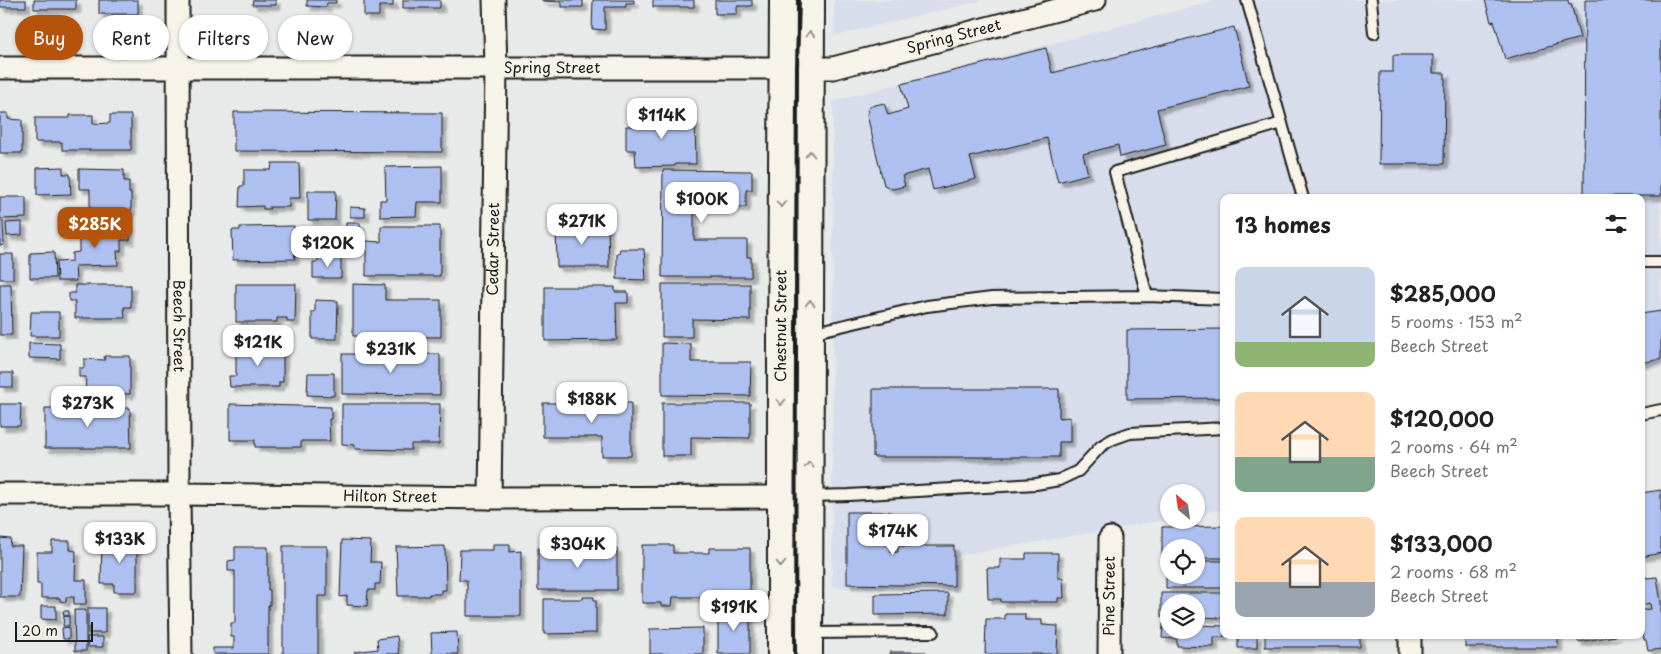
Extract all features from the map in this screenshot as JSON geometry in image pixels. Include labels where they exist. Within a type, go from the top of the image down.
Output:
[{"type":"street","name":"Beech Street","points":[[178,0],[181,654]]},
{"type":"street","name":"Cedar Street","points":[[490,498],[496,67],[494,0]]},
{"type":"street","name":"Chestnut Street","points":[[782,0],[782,654]]},
{"type":"street","name":"Chestnut Street","points":[[809,643],[811,0]]},
{"type":"street","name":"Spring Street","points":[[0,68],[833,68],[1095,0]]},
{"type":"street","name":"Hilton Street","points":[[0,494],[490,498],[781,497]]},
{"type":"street","name":"Pine Street","points":[[1109,654],[1110,538]]},
{"type":"street","points":[[1410,639],[1410,654]]},
{"type":"lane","points":[[1247,0],[1301,194]]},
{"type":"lane","points":[[1371,0],[1374,33]]},
{"type":"lane","points":[[1147,296],[1115,172],[1282,123]]},
{"type":"lane","points":[[1645,262],[1660,262]]},
{"type":"lane","points":[[810,333],[927,306],[992,298],[1147,296],[1220,299]]},
{"type":"lane","points":[[1645,413],[1661,410]]},
{"type":"lane","points":[[809,496],[1036,484],[1059,480],[1078,471],[1101,446],[1130,433],[1220,428]]},
{"type":"lane","points":[[809,643],[933,632]]},
{"type":"shaded area","points":[[834,0],[984,0],[834,36]]},
{"type":"shaded area","points":[[1217,0],[1661,0],[1661,368],[1645,370],[1645,194],[1220,194],[1220,510],[1205,512],[1205,484],[1160,484],[1160,521],[957,556],[957,592],[832,587],[833,101]]},
{"type":"building","points":[[0,0],[26,0],[26,7],[0,7]]},
{"type":"building","points":[[34,0],[76,0],[76,9],[34,9]]},
{"type":"building","points":[[99,0],[138,0],[138,14],[99,14]]},
{"type":"building","points":[[253,0],[276,0],[276,5],[252,5]]},
{"type":"building","points":[[307,0],[336,0],[336,3],[327,3],[326,7],[307,6]]},
{"type":"building","points":[[364,0],[393,0],[393,6],[379,6],[379,16],[364,16]]},
{"type":"building","points":[[403,0],[440,0],[440,8],[403,8]]},
{"type":"building","points":[[542,0],[583,0],[583,7],[562,7],[562,2]]},
{"type":"building","points":[[593,0],[634,0],[634,3],[626,3],[626,7],[605,7],[605,30],[592,29]]},
{"type":"building","points":[[653,0],[694,0],[694,7],[653,7]]},
{"type":"building","points":[[715,0],[752,0],[752,6],[737,6],[737,14],[715,14]]},
{"type":"building","points":[[1485,0],[1568,0],[1569,5],[1571,4],[1580,38],[1505,59],[1494,21],[1491,22]]},
{"type":"building","points":[[1585,0],[1661,0],[1661,196],[1645,196],[1645,194],[1584,194]]},
{"type":"building","points":[[1234,27],[1249,86],[1157,109],[1166,145],[1120,157],[1118,145],[1083,154],[1088,174],[1058,182],[1047,138],[970,157],[976,179],[933,190],[928,169],[902,176],[905,186],[893,189],[884,185],[867,115],[868,109],[871,106],[884,103],[888,115],[908,109],[901,84],[1046,48],[1052,73]]},
{"type":"building","points":[[1393,55],[1433,55],[1433,73],[1445,73],[1444,164],[1379,164],[1380,72],[1393,72]]},
{"type":"building","points":[[234,112],[442,113],[442,152],[234,151]]},
{"type":"building","points":[[0,113],[8,113],[8,119],[22,120],[22,153],[0,153]]},
{"type":"building","points":[[635,113],[672,113],[672,116],[689,115],[695,122],[696,164],[636,167],[635,150],[626,150],[626,126],[635,126]]},
{"type":"building","points":[[70,115],[93,115],[93,124],[110,123],[110,115],[131,115],[131,150],[62,150],[62,142],[35,142],[35,118],[70,118]]},
{"type":"building","points":[[272,163],[299,163],[300,198],[289,198],[289,207],[269,207],[270,209],[263,209],[263,206],[239,207],[240,186],[244,186],[244,170],[271,170]]},
{"type":"building","points":[[442,166],[442,202],[417,202],[416,216],[380,217],[380,200],[386,200],[385,167]]},
{"type":"building","points":[[63,167],[63,174],[70,174],[71,194],[37,195],[37,168]]},
{"type":"building","points":[[79,169],[124,170],[124,181],[129,181],[129,193],[131,193],[131,212],[90,211],[90,189],[79,189]]},
{"type":"building","points":[[663,170],[752,171],[752,190],[746,190],[746,207],[694,206],[694,240],[747,240],[747,257],[751,257],[751,277],[662,277]]},
{"type":"building","points":[[308,191],[336,191],[335,220],[308,220]]},
{"type":"building","points":[[0,197],[26,197],[26,218],[0,219]]},
{"type":"building","points":[[350,207],[365,208],[365,217],[350,217]]},
{"type":"building","points":[[0,221],[3,221],[4,245],[0,246]]},
{"type":"building","points":[[22,222],[22,235],[7,236],[6,223]]},
{"type":"building","points":[[346,223],[360,223],[360,237],[346,237]]},
{"type":"building","points":[[130,225],[130,240],[121,240],[121,251],[117,251],[118,265],[75,266],[76,281],[57,281],[56,262],[72,261],[72,253],[79,252],[79,226]]},
{"type":"building","points":[[556,225],[608,225],[609,267],[557,267]]},
{"type":"building","points":[[294,226],[294,231],[308,231],[308,246],[294,247],[295,259],[233,260],[232,230],[240,230],[240,227]]},
{"type":"building","points":[[381,226],[440,226],[440,276],[366,276],[366,241],[381,242]]},
{"type":"building","points":[[620,249],[644,249],[646,280],[617,279],[617,253],[619,253]]},
{"type":"building","points":[[54,252],[55,278],[30,278],[30,253]]},
{"type":"building","points":[[0,254],[13,254],[13,279],[0,279]]},
{"type":"building","points":[[341,256],[341,278],[313,278],[313,262],[318,262],[318,257]]},
{"type":"building","points":[[0,284],[11,284],[12,335],[0,335]]},
{"type":"building","points":[[236,284],[296,284],[295,322],[287,322],[287,318],[277,318],[277,322],[236,322]]},
{"type":"building","points":[[353,284],[385,285],[385,300],[441,300],[441,337],[353,336]]},
{"type":"building","points":[[662,284],[750,284],[750,320],[692,319],[692,337],[662,337]]},
{"type":"building","points":[[75,285],[131,285],[131,307],[124,307],[125,318],[75,318],[75,301],[69,301],[69,293],[75,293]]},
{"type":"building","points":[[545,287],[615,287],[615,292],[628,292],[628,303],[616,303],[617,340],[545,341]]},
{"type":"building","points":[[315,300],[338,301],[337,339],[312,339],[312,312],[315,312]]},
{"type":"building","points":[[1661,311],[1661,359],[1645,362],[1645,313]]},
{"type":"building","points":[[31,312],[59,312],[59,336],[30,336]]},
{"type":"building","points":[[1220,329],[1220,398],[1127,399],[1127,330]]},
{"type":"building","points":[[29,343],[60,344],[60,359],[29,358]]},
{"type":"building","points":[[662,343],[691,344],[691,362],[751,362],[750,396],[662,395]]},
{"type":"building","points":[[236,346],[283,346],[283,382],[279,382],[279,387],[230,387],[229,376],[236,376]]},
{"type":"building","points":[[342,354],[440,354],[440,395],[342,394]]},
{"type":"building","points":[[104,356],[130,356],[130,394],[85,393],[86,377],[79,377],[79,368],[84,368],[84,359],[105,360]]},
{"type":"building","points":[[0,373],[13,373],[13,387],[0,387]]},
{"type":"building","points":[[308,373],[334,373],[334,396],[307,395]]},
{"type":"building","points":[[873,389],[1059,389],[1059,418],[1070,417],[1070,442],[1059,442],[1059,457],[873,457]]},
{"type":"building","points":[[543,403],[631,403],[631,456],[602,456],[602,437],[543,437]]},
{"type":"building","points":[[662,403],[750,403],[750,438],[691,437],[691,456],[662,456]]},
{"type":"building","points":[[0,404],[21,404],[20,426],[0,426]]},
{"type":"building","points":[[230,404],[331,407],[331,419],[329,419],[330,441],[301,441],[301,447],[255,447],[255,440],[230,440]]},
{"type":"building","points":[[342,404],[440,404],[439,444],[411,444],[411,450],[355,449],[355,445],[342,444]]},
{"type":"building","points":[[45,408],[130,408],[131,448],[45,448]]},
{"type":"building","points":[[1661,490],[1661,553],[1645,556],[1645,492]]},
{"type":"building","points":[[847,512],[891,512],[891,552],[898,552],[898,546],[954,546],[954,586],[847,584]]},
{"type":"building","points":[[1205,526],[1220,526],[1220,558],[1205,558],[1205,539],[1162,539],[1162,529],[1205,529]]},
{"type":"building","points":[[0,538],[11,539],[10,546],[22,546],[20,597],[0,597]]},
{"type":"building","points":[[102,539],[137,539],[137,592],[114,592],[114,584],[101,584]]},
{"type":"building","points":[[342,540],[371,541],[370,562],[381,562],[380,584],[375,584],[375,590],[368,590],[367,606],[347,605],[347,596],[340,597]]},
{"type":"building","points":[[52,541],[70,541],[70,550],[76,551],[75,580],[86,580],[86,604],[74,604],[74,597],[66,597],[66,602],[60,601],[60,598],[41,598],[41,584],[37,584],[37,552],[52,552]]},
{"type":"building","points":[[493,544],[510,544],[510,552],[521,551],[521,616],[467,616],[467,580],[459,580],[460,550],[493,550]]},
{"type":"building","points":[[642,545],[673,545],[673,553],[709,553],[709,548],[750,548],[750,591],[711,591],[711,597],[673,597],[672,606],[661,606],[661,603],[642,603]]},
{"type":"building","points":[[283,546],[327,546],[327,596],[318,596],[318,654],[283,654]]},
{"type":"building","points":[[445,546],[446,590],[441,590],[441,594],[429,594],[429,596],[398,596],[396,547]]},
{"type":"building","points":[[235,547],[268,547],[270,605],[268,605],[268,654],[213,654],[213,648],[234,648],[234,637],[231,637],[231,623],[235,623],[235,571],[228,571],[228,561],[235,560]]},
{"type":"building","points":[[538,548],[617,548],[617,590],[538,590]]},
{"type":"building","points":[[1026,553],[1058,553],[1058,578],[1063,578],[1064,598],[1058,598],[1058,602],[1001,602],[1001,599],[988,599],[987,568],[1000,568],[1000,559],[1026,559]]},
{"type":"building","points":[[1205,561],[1220,561],[1220,588],[1166,588],[1166,584],[1205,584]]},
{"type":"building","points":[[1645,577],[1657,577],[1661,603],[1661,649],[1648,651],[1646,640],[1644,639],[1645,610],[1651,609],[1650,603],[1645,604]]},
{"type":"building","points":[[948,593],[948,614],[875,615],[875,594]]},
{"type":"building","points":[[1161,593],[1220,593],[1220,618],[1205,617],[1205,594]]},
{"type":"building","points":[[583,597],[594,597],[594,600],[596,600],[596,633],[544,634],[544,599],[583,599]]},
{"type":"building","points":[[41,606],[56,606],[56,620],[41,619]]},
{"type":"building","points":[[88,608],[105,608],[105,633],[88,633]]},
{"type":"building","points":[[718,609],[750,609],[750,654],[718,654]]},
{"type":"building","points":[[74,610],[86,610],[86,651],[75,651]]},
{"type":"building","points":[[63,611],[69,611],[69,616],[64,616]]},
{"type":"building","points":[[1005,614],[1025,614],[1025,620],[1042,620],[1042,625],[1058,626],[1057,654],[985,654],[986,619],[1005,619]]},
{"type":"building","points":[[64,616],[69,616],[69,626],[63,626]]},
{"type":"building","points":[[1205,625],[1220,626],[1220,637],[1214,637],[1214,647],[1177,646],[1177,639],[1205,639]]},
{"type":"building","points":[[69,627],[69,639],[63,639],[62,628]]},
{"type":"building","points":[[703,628],[703,654],[650,654],[650,629]]},
{"type":"building","points":[[457,632],[458,654],[432,654],[431,633]]},
{"type":"building","points":[[397,636],[399,654],[355,654],[354,652],[378,649],[377,639]]},
{"type":"building","points":[[87,637],[103,637],[103,647],[88,647]]},
{"type":"building","points":[[1238,639],[1257,639],[1257,648],[1238,648]]},
{"type":"building","points":[[1265,639],[1360,639],[1360,647],[1265,647]]},
{"type":"building","points":[[1465,639],[1558,639],[1558,647],[1465,647]]},
{"type":"building","points":[[1578,639],[1597,639],[1578,642]]},
{"type":"building","points":[[890,652],[926,652],[926,654],[890,654]]},
{"type":"railway","points":[[795,654],[797,67],[799,0]]}]
